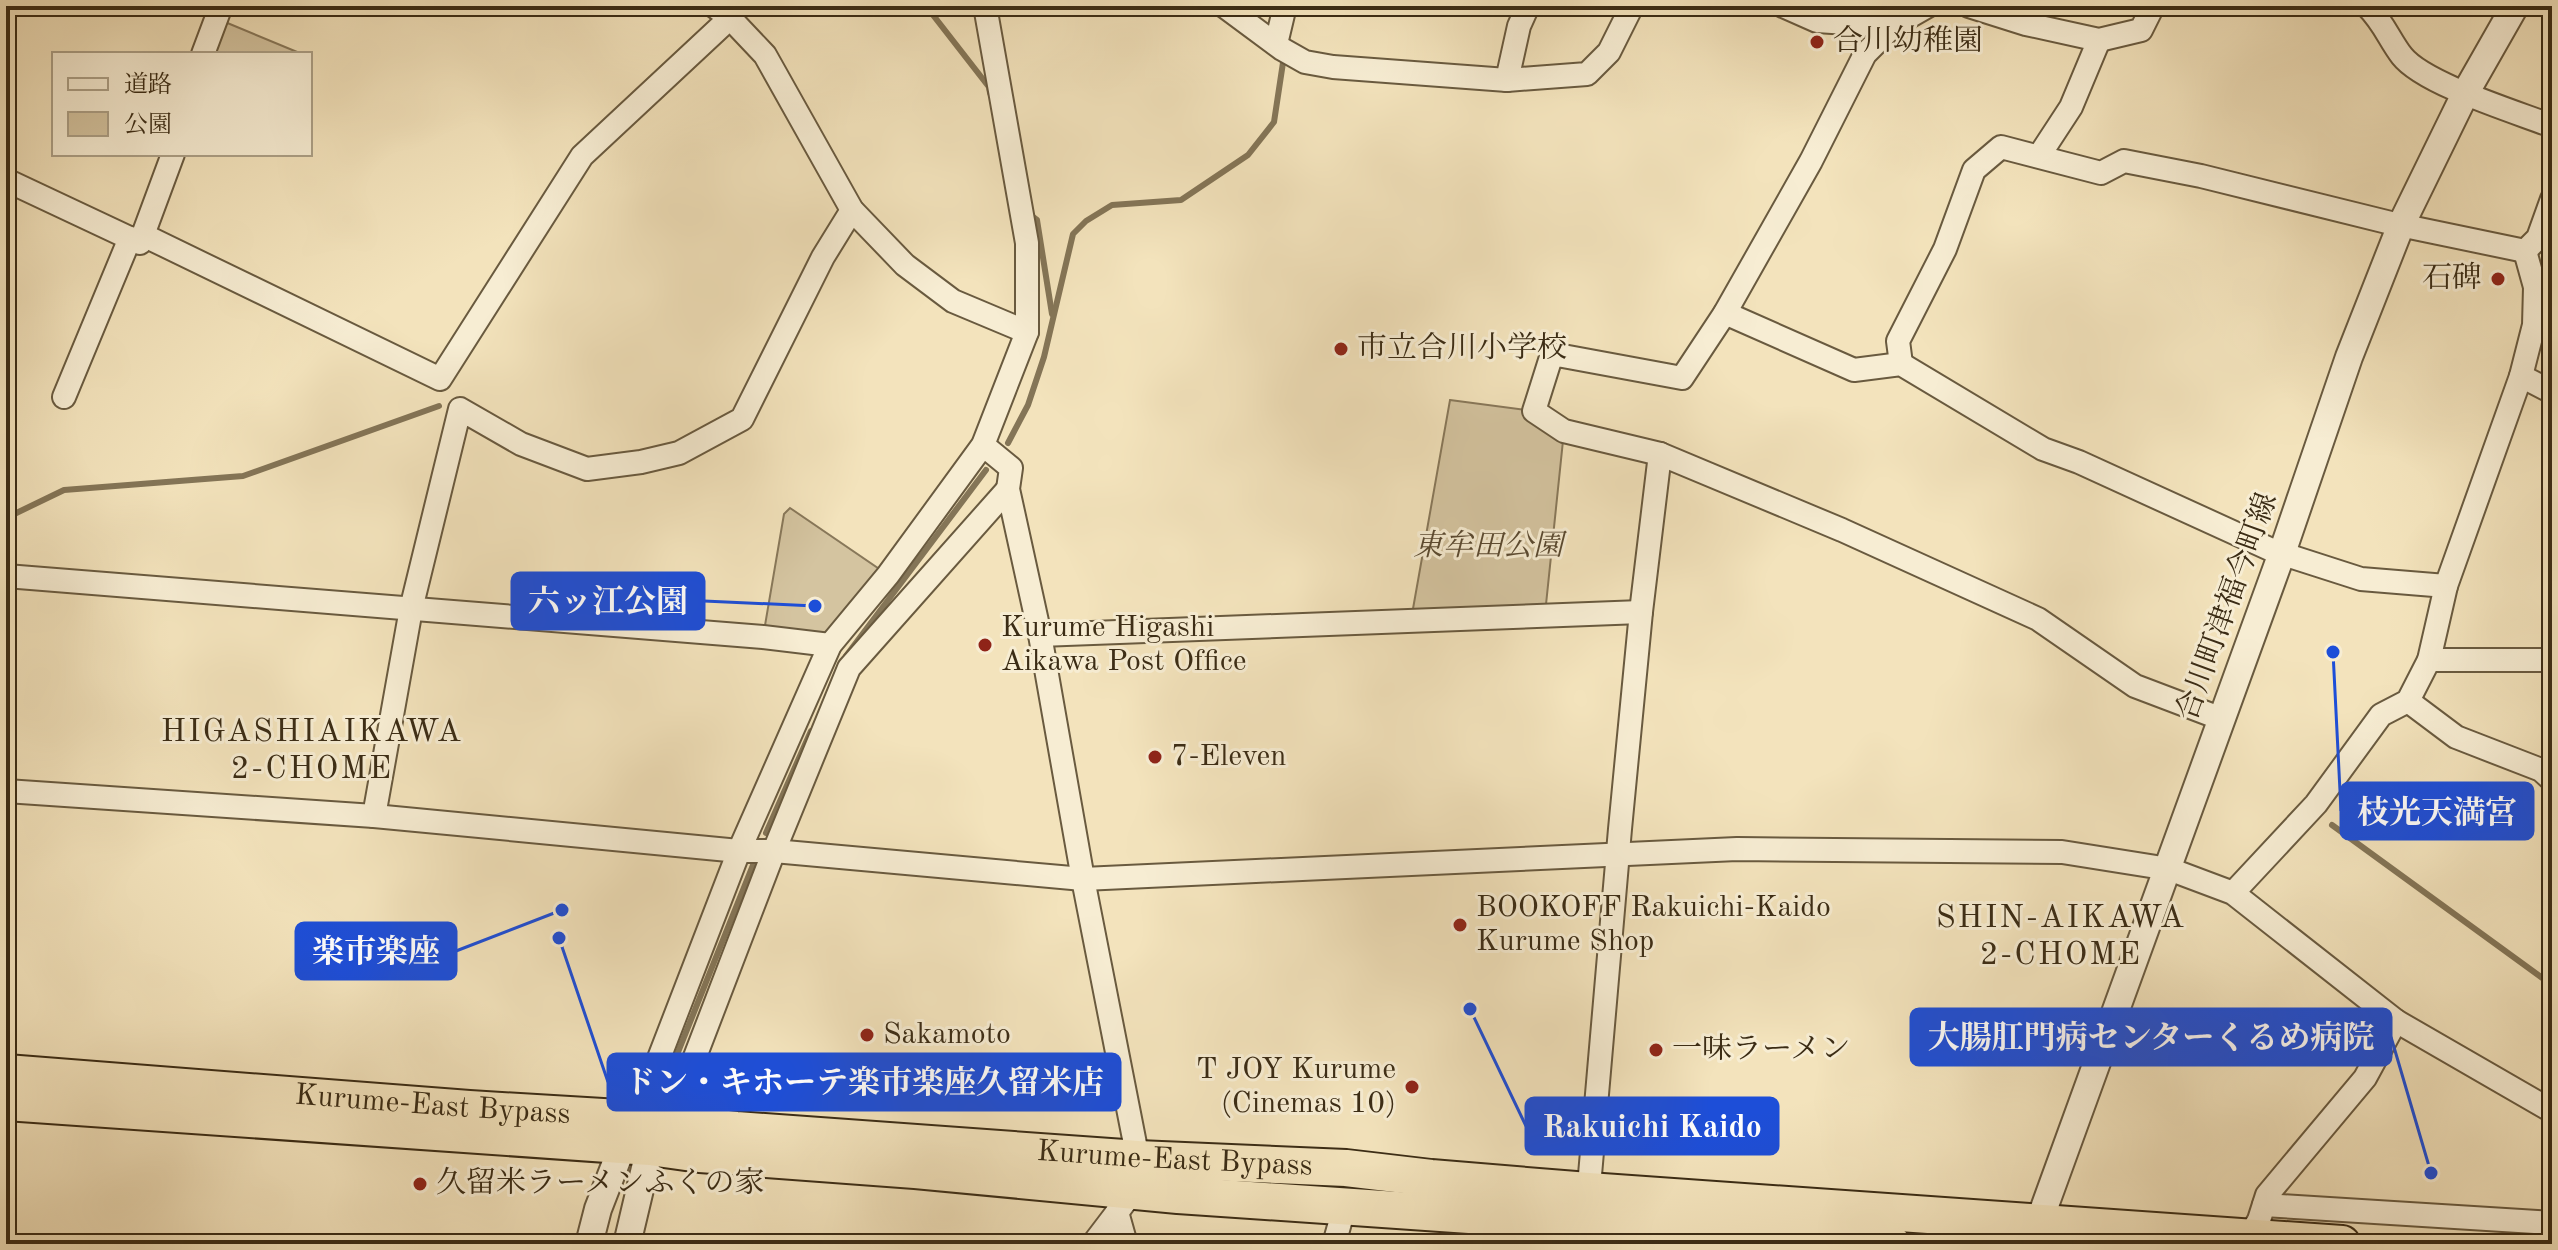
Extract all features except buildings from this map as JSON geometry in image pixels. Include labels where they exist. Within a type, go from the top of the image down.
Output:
[{"type":"highway","name":"Kurume-East Bypass","points":[[6,1073],[469,1109],[644,1134],[700,1154],[1130,1187],[1178,1195],[1586,1219],[1892,1244]]},
{"type":"highway","name":"Kurume-East Bypass","points":[[6,1102],[644,1134]]},
{"type":"highway","name":"Kurume-East Bypass","points":[[1130,1187],[1346,1168],[1431,1178],[1586,1219],[2035,1234],[2249,1237],[2342,1244]]},
{"type":"street","points":[[204,52],[221,6]]},
{"type":"street","points":[[627,1244],[644,1134],[739,851],[830,645],[888,575],[983,445],[1027,332],[1027,243],[985,6]]},
{"type":"street","points":[[1224,6],[1305,62],[1333,67],[1507,80],[1587,74],[1609,52],[1632,6]]},
{"type":"street","points":[[1285,6],[1285,50]]},
{"type":"street","points":[[1507,80],[1519,26],[1528,6]]},
{"type":"street","points":[[1783,6],[1817,21],[1893,26]]},
{"type":"street","points":[[1928,6],[1893,26],[1865,54],[1811,161],[1725,313],[1682,378],[1552,354],[1534,411],[1564,431],[1660,454],[1842,530],[2038,619],[2135,686],[2222,719]]},
{"type":"street","points":[[1969,6],[2026,24],[2099,40],[2141,30],[2153,6]]},
{"type":"street","points":[[2367,6],[2381,20],[2403,58],[2431,79],[2552,126]]},
{"type":"street","name":"合川町津福今町線","points":[[2035,1234],[2169,869],[2349,357],[2401,225],[2466,92],[2515,6]]},
{"type":"street","points":[[440,379],[582,156],[722,12],[765,55],[852,210],[905,265],[953,301],[1027,332]]},
{"type":"street","points":[[2039,156],[2071,107],[2099,40]]},
{"type":"street","points":[[1901,364],[1898,341],[1945,249],[1974,170],[2001,147],[2101,173],[2124,161],[2201,176],[2401,225],[2525,251]]},
{"type":"street","points":[[64,397],[172,156]]},
{"type":"street","points":[[6,180],[136,236],[440,379],[460,409],[521,444],[587,469],[679,453],[742,419],[823,257],[852,210]]},
{"type":"street","points":[[2525,251],[2538,238],[2552,199]]},
{"type":"street","points":[[2233,893],[2316,804],[2381,715],[2408,701],[2429,660],[2446,586],[2521,376],[2534,325],[2535,287],[2525,251]]},
{"type":"street","points":[[1725,313],[1854,370],[1901,364],[2043,449],[2079,462],[2282,553],[2361,579],[2446,586]]},
{"type":"street","points":[[2521,376],[2552,392]]},
{"type":"street","points":[[374,816],[411,609],[460,409]]},
{"type":"street","points":[[983,445],[1011,468],[1008,489],[1040,635],[1083,879],[1130,1187],[1126,1244]]},
{"type":"street","points":[[1586,1219],[1617,853],[1660,454]]},
{"type":"street","points":[[589,1244],[598,1209],[644,1134],[774,851],[849,668],[1008,489]]},
{"type":"street","points":[[6,576],[830,645]]},
{"type":"street","points":[[1040,635],[1641,612]]},
{"type":"street","points":[[2429,660],[2552,660]]},
{"type":"street","points":[[2408,701],[2456,737],[2541,770],[2552,780]]},
{"type":"street","points":[[6,791],[374,816],[739,851],[774,851],[1083,879],[1737,849],[2062,852],[2169,869],[2233,893],[2396,1021],[2552,1111]]},
{"type":"street","points":[[2249,1237],[2259,1220],[2267,1195],[2365,1078],[2396,1021]]},
{"type":"street","points":[[1093,1244],[1130,1187]]},
{"type":"street","points":[[1334,1244],[1345,1205]]},
{"type":"street","points":[[2264,1205],[2552,1223]]},
{"type":"green space","points":[[225,22],[297,52],[216,52]]},
{"type":"green space","name":"東牟田公園","points":[[1450,400],[1534,411],[1564,431],[1545,614],[1411,620]]},
{"type":"green space","points":[[790,508],[888,575],[830,645],[763,637],[784,514]]},
{"type":"waterway","points":[[926,6],[989,87],[990,93]]},
{"type":"waterway","points":[[1008,443],[1028,405],[1044,357],[1073,234],[1086,221],[1112,205],[1181,200],[1248,155],[1274,122],[1284,56]]},
{"type":"waterway","points":[[1029,214],[1037,220],[1052,314]]},
{"type":"waterway","points":[[6,518],[64,490],[243,476],[439,406]]},
{"type":"waterway","points":[[846,656],[986,470]]},
{"type":"waterway","points":[[766,833],[811,731]]},
{"type":"waterway","points":[[2332,825],[2552,985]]},
{"type":"waterway","points":[[658,1102],[757,855]]},
{"type":"place","name":"合川幼稚園","points":[[1817,42]]},
{"type":"place","name":"石碑","points":[[2498,279]]},
{"type":"place","name":"市立合川小学校","points":[[1341,349]]},
{"type":"place","name":"六ッ江公園","points":[[815,606]]},
{"type":"place","name":"Kurume Higashi Aikawa Post Office","points":[[985,645]]},
{"type":"place","name":"枝光天満宮","points":[[2333,652]]},
{"type":"place","name":"7-Eleven","points":[[1155,757]]},
{"type":"place","name":"楽市楽座","points":[[562,910]]},
{"type":"place","name":"BOOKOFF Rakuichi-Kaido Kurume Shop","points":[[1460,925]]},
{"type":"place","name":"ドン・キホーテ楽市楽座久留米店","points":[[559,938]]},
{"type":"place","name":"Rakuichi Kaido","points":[[1470,1009]]},
{"type":"place","name":"Sakamoto","points":[[867,1035]]},
{"type":"place","name":"一味ラーメン","points":[[1656,1050]]},
{"type":"place","name":"T JOY Kurume (Cinemas 10)","points":[[1412,1087]]},
{"type":"place","name":"大腸肛門病センターくるめ病院","points":[[2431,1173]]},
{"type":"place","name":"久留米ラーメンふくの家","points":[[420,1184]]},
{"type":"district","name":"HIGASHIAIKAWA 2-CHOME","points":[[312,752]]},
{"type":"district","name":"SHIN-AIKAWA 2-CHOME","points":[[2061,938]]}]
